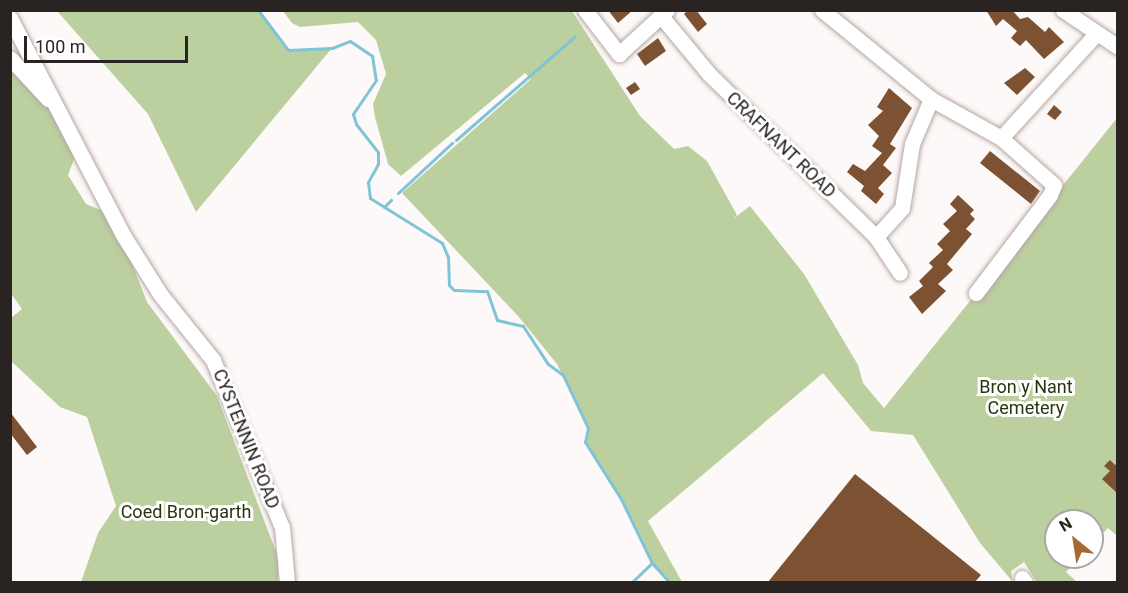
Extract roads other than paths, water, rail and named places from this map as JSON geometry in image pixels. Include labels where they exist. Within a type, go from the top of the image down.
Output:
[{"type":"street","points":[[585,10],[619,54],[664,13]]},
{"type":"street","points":[[822,10],[931,99],[1001,138],[1054,188],[976,293]]},
{"type":"street","points":[[1063,10],[1118,47]]},
{"type":"street","name":"CRAFNANT ROAD","points":[[664,13],[709,74],[876,237],[900,273]]},
{"type":"street","points":[[10,18],[67,122]]},
{"type":"street","points":[[1001,138],[1097,33]]},
{"type":"street","points":[[10,58],[67,122]]},
{"type":"street","points":[[876,237],[902,207],[912,144],[931,99]]},
{"type":"street","name":"CYSTENNIN ROAD","points":[[67,122],[123,236],[160,294],[213,360],[282,527],[287,582]]},
{"type":"waterway","points":[[258,10],[288,50],[332,48],[350,41],[372,56],[376,80],[353,114],[356,124],[378,152],[378,164],[368,182],[370,198],[442,243],[448,257],[449,285],[454,290],[487,291],[497,320],[523,326],[548,364],[563,375],[588,428],[585,442],[621,499],[652,563],[669,582]]},
{"type":"waterway","points":[[456,140],[574,37]]},
{"type":"waterway","points":[[398,193],[452,143]]},
{"type":"waterway","points":[[384,207],[391,200]]},
{"type":"waterway","points":[[632,582],[652,563]]},
{"type":"park label","name":"Bron y Nant Cemetery","points":[[1026,398]]},
{"type":"park label","name":"Coed Bron-garth","points":[[186,512]]}]
